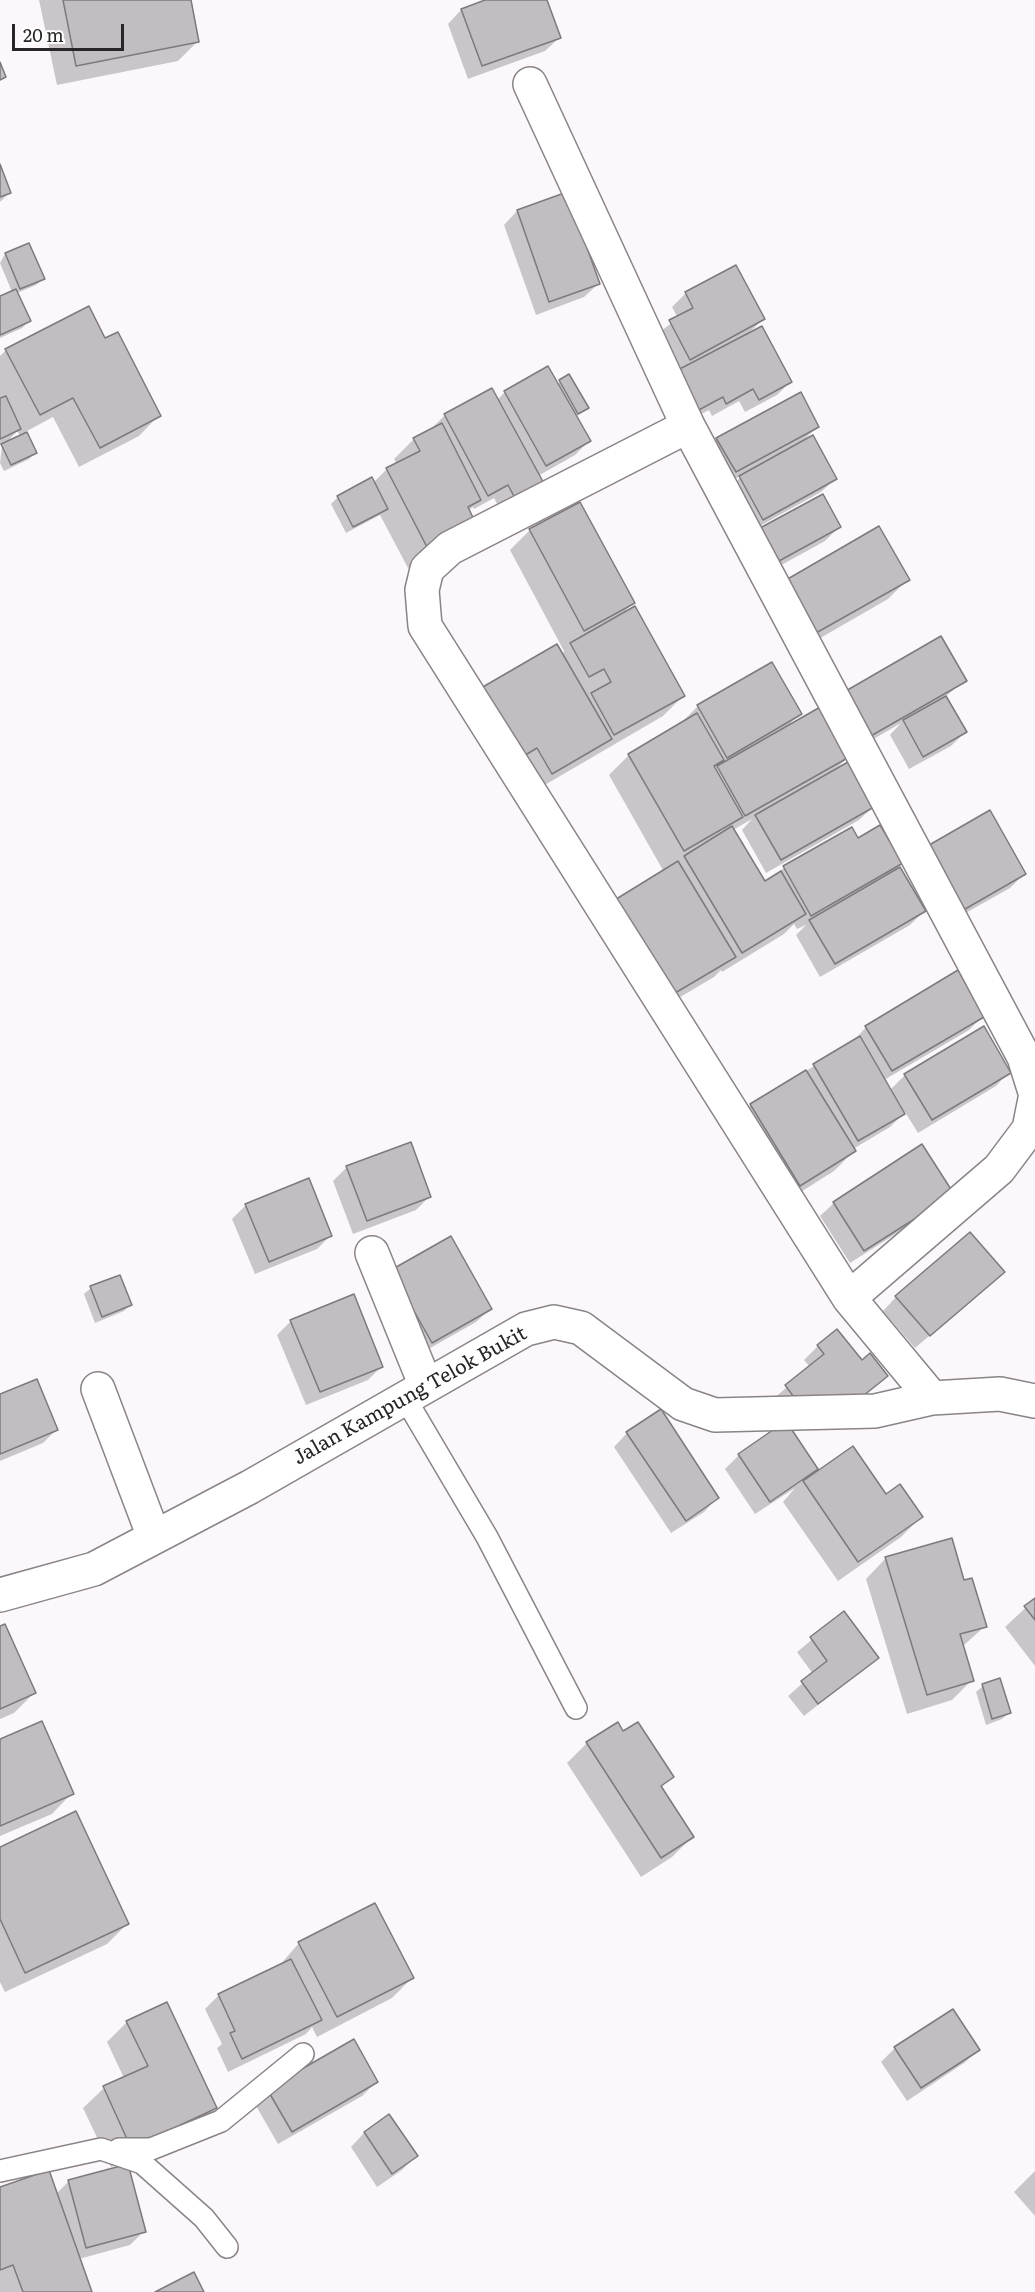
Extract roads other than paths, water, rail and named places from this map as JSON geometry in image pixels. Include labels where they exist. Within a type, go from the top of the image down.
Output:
[{"type":"street","points":[[530,84],[688,426],[1024,1057],[1035,1092]]},
{"type":"street","points":[[688,426],[450,548],[427,569],[422,590],[425,626],[849,1298],[932,1398]]},
{"type":"street","points":[[849,1298],[999,1169],[1029,1129],[1035,1099]]},
{"type":"street","points":[[372,1253],[415,1392]]},
{"type":"street","name":"Jalan Kampung Telok Bukit","points":[[0,1595],[94,1569],[250,1487],[526,1329],[554,1322],[581,1328],[683,1404],[715,1415],[875,1411],[932,1398],[1000,1394],[1035,1401]]},
{"type":"street","points":[[98,1389],[154,1537]]},
{"type":"lane","points":[[415,1392],[576,1708]]},
{"type":"lane","points":[[0,2171],[101,2149],[151,2150],[221,2121],[303,2054]]},
{"type":"lane","points":[[101,2149],[142,2163],[204,2218],[227,2247]]}]
